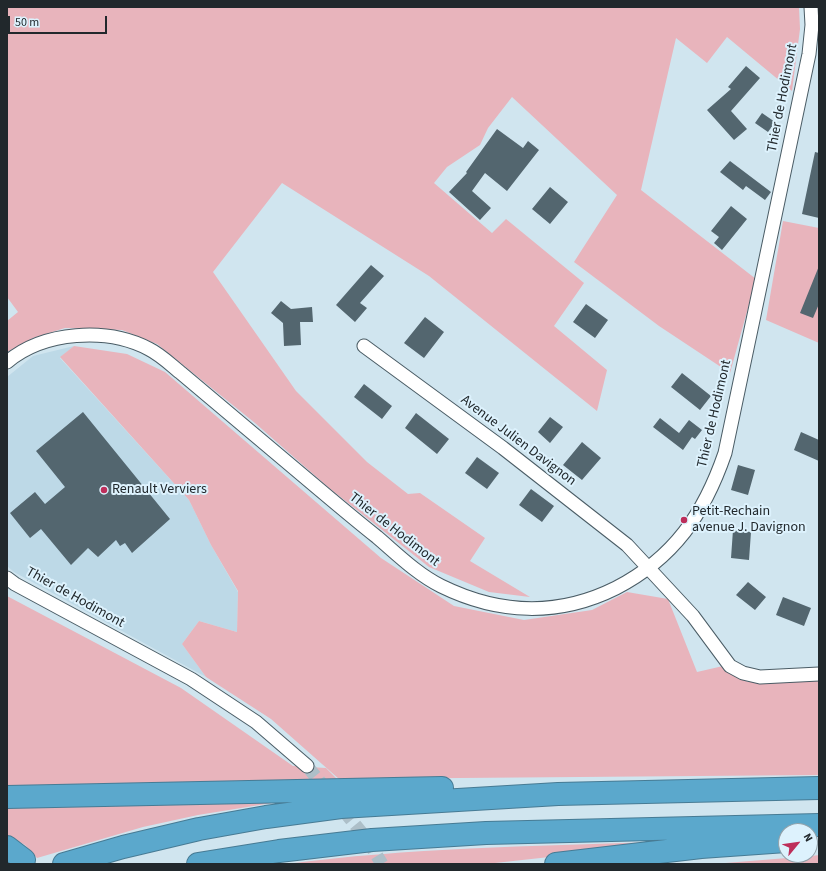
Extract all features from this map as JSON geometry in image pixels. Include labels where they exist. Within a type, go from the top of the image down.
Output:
[{"type":"highway","points":[[7,797],[422,787],[558,794]]},
{"type":"highway","points":[[64,864],[123,847],[199,829],[266,817],[341,808],[558,794],[819,788]]},
{"type":"highway","points":[[198,864],[278,851],[372,840],[486,833],[819,825]]},
{"type":"highway","points":[[556,864],[701,847],[778,842]]},
{"type":"highway","points":[[7,847],[24,860]]},
{"type":"street","name":"Thier de Hodimont","points":[[7,362],[34,346],[64,337],[113,336],[150,349],[181,373],[400,558],[440,585],[474,598],[505,607],[536,610],[568,605],[603,594],[632,579],[672,548],[690,524],[714,485],[725,453],[809,54],[812,25],[811,7]]},
{"type":"street","name":"Avenue Julien Davignon","points":[[364,346],[510,453],[627,545],[649,566],[693,616],[730,666],[743,673],[760,677],[819,674]]},
{"type":"street","name":"Thier de Hodimont","points":[[7,578],[15,584],[191,679],[256,722],[307,766]]},
{"type":"shaded area","points":[[7,7],[799,7],[800,29],[792,91],[727,37],[707,63],[676,38],[641,190],[756,279],[730,373],[659,326],[574,262],[617,195],[512,97],[488,128],[480,145],[447,167],[434,183],[492,233],[506,219],[584,283],[554,326],[607,370],[597,411],[429,276],[282,183],[213,272],[296,391],[367,462],[408,494],[420,493],[485,538],[470,561],[530,597],[489,592],[429,567],[329,488],[255,423],[157,344],[122,330],[65,328],[33,338],[7,352],[7,321],[18,312],[7,297]]},
{"type":"shaded area","points":[[783,221],[819,228],[819,343],[766,320]]},
{"type":"shaded area","points":[[74,346],[60,358],[189,500],[211,545],[238,592],[237,632],[199,621],[182,644],[206,677],[14,572],[7,566],[7,377],[33,356]]},
{"type":"shaded area","points":[[74,346],[127,354],[165,372],[381,558],[454,606],[524,620],[592,610],[627,592],[668,599],[697,672],[723,666],[748,682],[819,679],[819,775],[339,779],[271,719],[206,677],[182,644],[199,621],[237,632],[238,591],[211,545],[189,500],[60,357]]},
{"type":"shaded area","points":[[7,596],[181,688],[293,766],[326,768],[338,780],[7,786]]},
{"type":"shaded area","points":[[278,802],[198,815],[143,827],[37,858],[25,845],[7,835],[7,806]]},
{"type":"shaded area","points":[[655,842],[622,849],[486,864],[286,864],[378,854],[424,851],[516,846]]},
{"type":"shaded area","points":[[818,855],[819,864],[713,864],[778,859],[778,863],[818,863]]},
{"type":"building","points":[[746,66],[760,78],[731,111],[747,129],[734,140],[707,110],[731,89],[728,87]]},
{"type":"building","points":[[762,113],[775,122],[768,132],[755,123]]},
{"type":"building","points":[[497,129],[523,148],[528,141],[539,150],[507,191],[485,173],[472,191],[491,208],[480,220],[449,192],[467,173],[466,172]]},
{"type":"building","points":[[815,152],[819,153],[819,218],[802,214]]},
{"type":"building","points":[[730,161],[771,192],[765,200],[746,186],[743,190],[720,172]]},
{"type":"building","points":[[550,187],[568,202],[550,224],[532,209]]},
{"type":"building","points":[[731,206],[747,219],[722,250],[714,243],[719,237],[711,231]]},
{"type":"building","points":[[371,265],[384,276],[360,303],[367,308],[355,322],[336,305]]},
{"type":"building","points":[[819,266],[819,304],[813,318],[800,313]]},
{"type":"building","points":[[281,301],[291,309],[312,307],[313,322],[300,322],[301,345],[284,346],[283,323],[271,313]]},
{"type":"building","points":[[586,304],[608,320],[595,338],[573,322]]},
{"type":"building","points":[[425,317],[444,332],[424,358],[404,343]]},
{"type":"building","points":[[682,373],[711,396],[700,410],[671,387]]},
{"type":"building","points":[[364,384],[392,406],[382,419],[354,397]]},
{"type":"building","name":"Renault Verviers","points":[[83,412],[170,519],[132,553],[125,543],[120,546],[116,540],[98,557],[88,548],[71,565],[41,529],[30,538],[10,513],[35,492],[45,504],[65,487],[36,451]]},
{"type":"building","points":[[416,413],[449,439],[437,454],[405,428]]},
{"type":"building","points":[[550,417],[563,427],[550,443],[538,432]]},
{"type":"building","points":[[660,418],[679,433],[689,420],[702,430],[695,439],[692,437],[683,450],[653,427]]},
{"type":"building","points":[[801,432],[819,440],[819,461],[794,450]]},
{"type":"building","points":[[582,442],[601,458],[582,480],[563,465]]},
{"type":"building","points":[[477,457],[499,473],[487,489],[465,473]]},
{"type":"building","points":[[738,465],[755,470],[748,495],[731,490]]},
{"type":"building","points":[[531,489],[554,506],[542,522],[519,505]]},
{"type":"building","points":[[733,530],[751,532],[749,560],[731,558]]},
{"type":"building","points":[[748,582],[766,597],[755,610],[736,595]]},
{"type":"building","points":[[783,597],[811,608],[804,626],[776,615]]},
{"type":"tunnel","points":[[307,766],[366,838],[382,864]]},
{"type":"place","name":"Renault Verviers","points":[[104,490]]},
{"type":"place","name":"Petit-Rechain avenue J. Davignon","points":[[684,520]]}]
